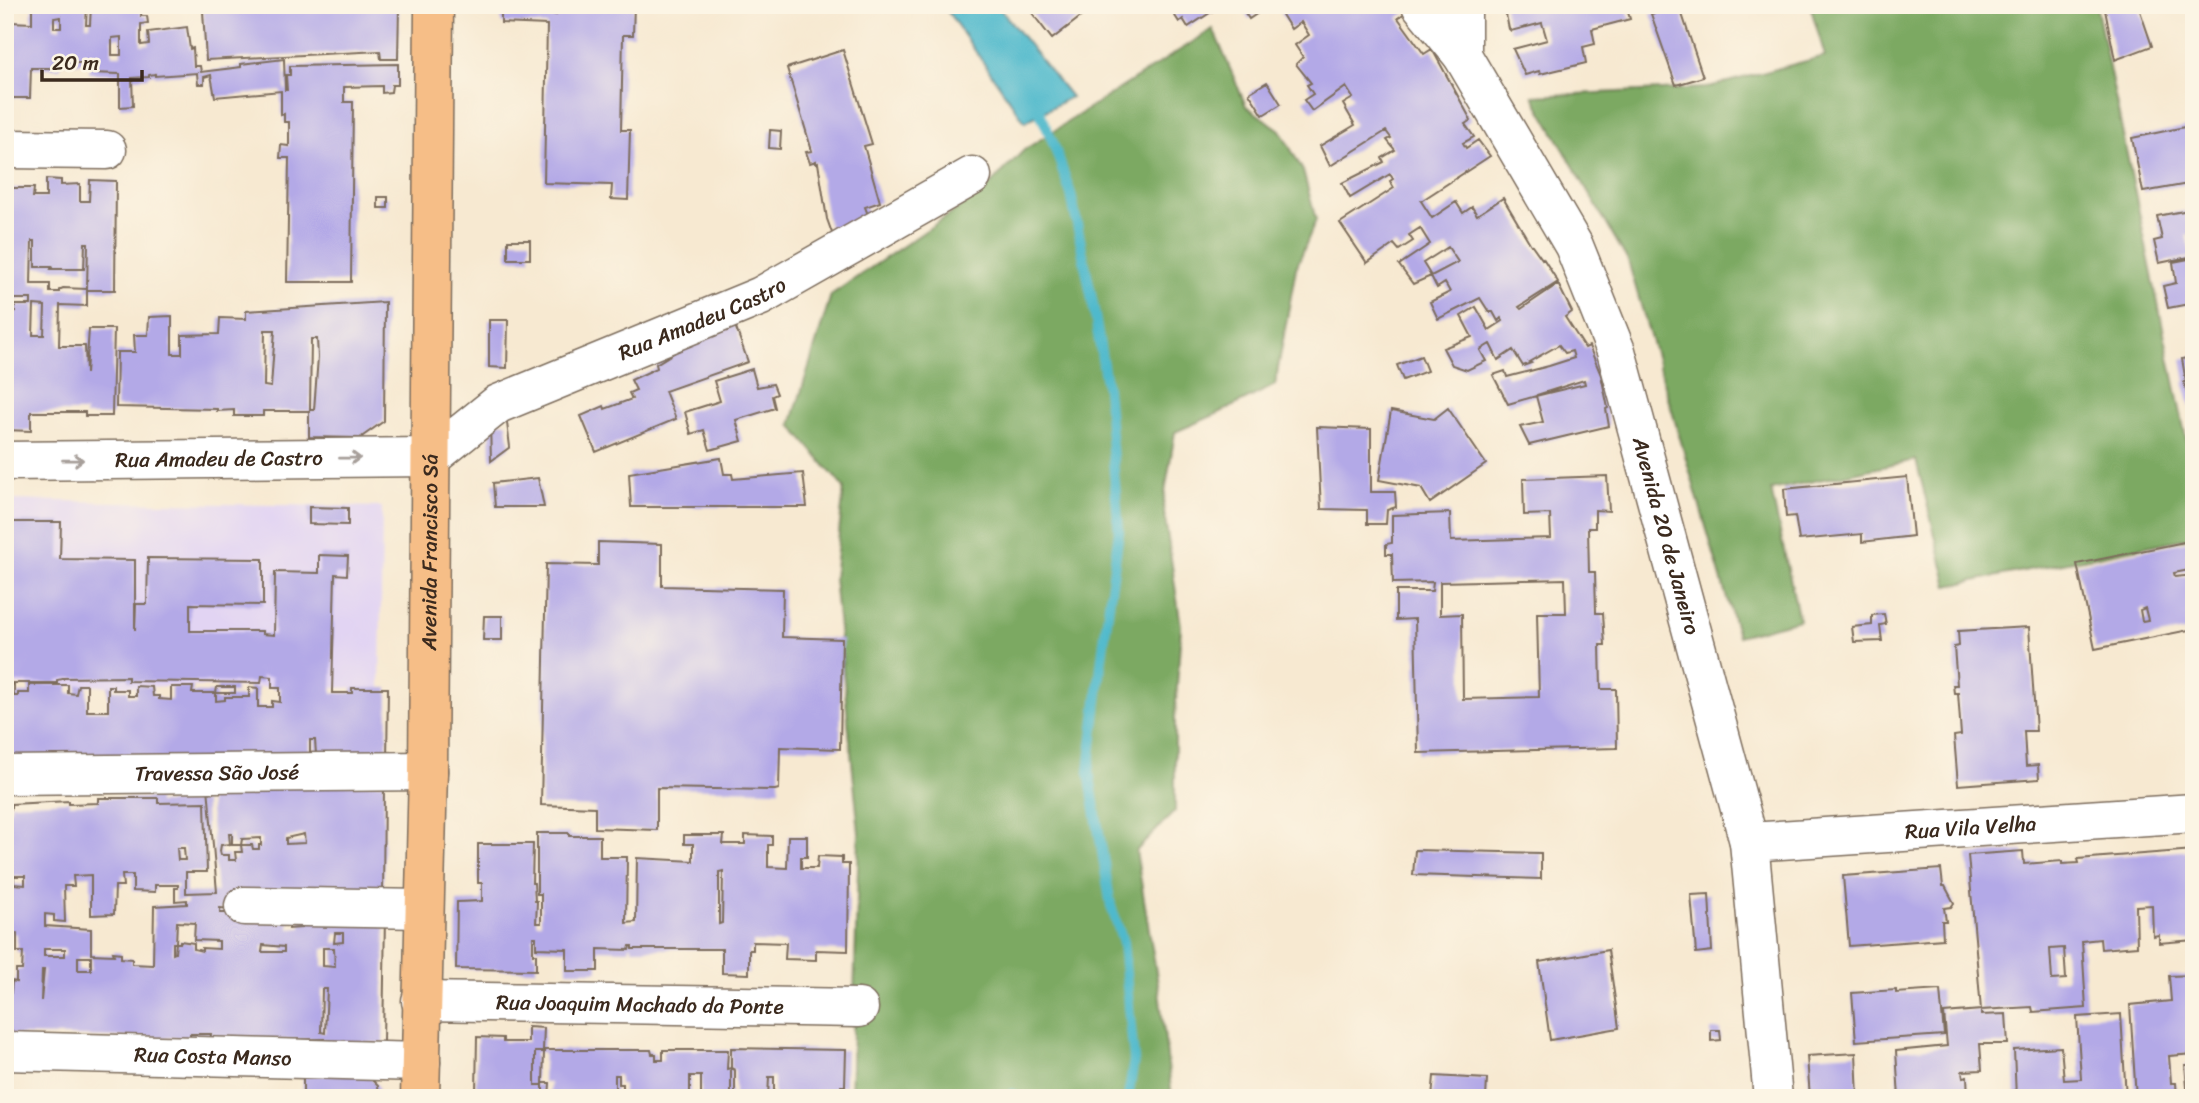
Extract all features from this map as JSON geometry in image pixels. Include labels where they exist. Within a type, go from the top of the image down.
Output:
[{"type":"main road","name":"Avenida Francisco Sá","points":[[420,1080],[428,771],[434,5]]},
{"type":"street","name":"Avenida 20 de Janeiro","points":[[1421,5],[1462,55],[1574,246],[1616,351],[1749,842],[1773,1098]]},
{"type":"street","points":[[1462,5],[1462,55]]},
{"type":"street","points":[[5,149],[107,150]]},
{"type":"street","name":"Rua Amadeu Castro","points":[[432,457],[498,404],[761,296],[972,176]]},
{"type":"street","name":"Rua Amadeu de Castro","points":[[5,461],[432,457]]},
{"type":"street","name":"Travessa São José","points":[[5,775],[428,771]]},
{"type":"street","name":"Rua Vila Velha","points":[[1749,842],[2194,813]]},
{"type":"street","points":[[244,906],[424,909]]},
{"type":"street","name":"Rua Joaquim Machado da Ponte","points":[[421,1001],[859,1008]]},
{"type":"street","name":"Rua Costa Manso","points":[[5,1051],[420,1080]]},
{"type":"shaded area","points":[[5,500],[382,507],[380,688],[5,685]]},
{"type":"green space","points":[[1810,5],[2096,5],[2194,477],[2194,537],[1948,586],[1916,460],[1771,490],[1799,620],[1738,636],[1628,261],[1533,96],[1705,88],[1825,56]]},
{"type":"green space","points":[[1213,29],[1246,106],[1280,130],[1303,171],[1316,220],[1296,268],[1275,385],[1175,432],[1163,505],[1181,626],[1175,717],[1175,811],[1136,851],[1159,990],[1172,1098],[851,1098],[859,833],[834,578],[844,488],[791,425],[831,295],[984,191],[1024,150]]},
{"type":"water","points":[[943,5],[997,5],[1071,97],[1025,122]]},
{"type":"building","points":[[5,5],[11,5],[10,22],[32,23],[32,5],[87,5],[86,25],[90,25],[91,5],[142,5],[141,16],[147,16],[148,23],[141,24],[141,45],[149,44],[148,32],[187,27],[190,49],[193,48],[194,66],[200,66],[201,72],[284,59],[285,90],[290,66],[398,64],[398,85],[392,85],[391,92],[382,93],[382,86],[344,87],[344,102],[353,102],[351,282],[287,282],[289,158],[280,158],[281,145],[289,146],[289,122],[284,122],[284,114],[281,115],[281,91],[215,97],[211,75],[204,77],[204,84],[198,84],[197,73],[155,74],[132,78],[133,106],[120,107],[120,74],[89,73],[90,63],[61,63],[60,68],[31,68],[30,98],[5,98]],"holes":[[[61,17],[61,28],[54,28],[54,18]],[[121,37],[121,55],[112,55],[112,38]]]},
{"type":"building","points":[[399,5],[398,59],[381,59],[380,51],[206,60],[203,11]]},
{"type":"building","points":[[501,5],[552,5],[552,14],[556,15],[555,5],[634,5],[633,35],[623,35],[621,130],[630,130],[628,200],[611,199],[612,185],[544,183],[547,25],[501,23]]},
{"type":"building","points":[[1026,5],[1096,5],[1052,39]]},
{"type":"building","points":[[1168,5],[1222,5],[1188,27],[1183,19],[1179,22]]},
{"type":"building","points":[[1240,5],[1257,5],[1261,11],[1249,19]]},
{"type":"building","points":[[1293,5],[1416,5],[1398,18],[1424,54],[1432,49],[1471,120],[1465,124],[1474,137],[1463,143],[1466,148],[1478,140],[1490,156],[1421,201],[1432,218],[1456,202],[1463,213],[1472,207],[1477,215],[1503,198],[1531,245],[1558,282],[1519,307],[1521,309],[1558,284],[1572,312],[1565,317],[1585,348],[1589,346],[1601,375],[1609,426],[1529,445],[1520,427],[1543,422],[1536,396],[1508,404],[1493,375],[1505,371],[1507,377],[1549,366],[1574,358],[1572,351],[1565,353],[1559,345],[1523,366],[1513,350],[1498,360],[1490,344],[1480,350],[1486,361],[1467,370],[1452,365],[1443,348],[1472,337],[1461,316],[1476,307],[1489,330],[1503,321],[1501,318],[1498,321],[1480,298],[1438,319],[1430,302],[1450,292],[1445,283],[1437,288],[1431,276],[1413,284],[1399,265],[1430,244],[1420,228],[1409,235],[1413,241],[1399,250],[1394,244],[1367,263],[1340,223],[1394,188],[1390,181],[1393,179],[1390,174],[1350,198],[1342,183],[1384,162],[1382,158],[1395,150],[1387,140],[1391,138],[1386,131],[1330,166],[1320,146],[1355,125],[1343,104],[1353,98],[1346,87],[1312,111],[1304,100],[1313,94],[1307,85],[1311,83],[1296,64],[1303,57],[1295,45],[1309,35],[1301,22],[1291,29],[1281,13]],"holes":[[[1448,247],[1458,262],[1431,276],[1423,263]],[[1584,380],[1585,384],[1537,395]]]},
{"type":"building","points":[[1504,5],[1626,5],[1630,19],[1592,29],[1595,44],[1583,47],[1586,63],[1525,75],[1513,49],[1547,40],[1542,23],[1511,31]]},
{"type":"building","points":[[1659,5],[1679,5],[1703,77],[1676,85],[1651,14],[1661,11]]},
{"type":"building","points":[[2104,5],[2138,5],[2152,46],[2115,60]]},
{"type":"building","points":[[843,50],[872,144],[864,146],[880,202],[865,207],[872,225],[836,244],[827,219],[818,163],[810,163],[806,152],[812,151],[787,68]]},
{"type":"building","points":[[1267,82],[1281,104],[1263,115],[1249,93]]},
{"type":"building","points":[[2194,125],[2194,183],[2143,192],[2132,138]]},
{"type":"building","points":[[770,130],[781,131],[780,149],[769,148]]},
{"type":"building","points":[[46,179],[61,180],[61,185],[80,184],[80,201],[89,201],[90,180],[116,181],[115,290],[87,290],[87,306],[60,305],[59,346],[85,346],[86,374],[89,329],[114,329],[112,416],[85,416],[85,412],[31,412],[31,431],[5,430],[5,305],[11,305],[11,311],[15,312],[15,305],[31,305],[31,299],[5,299],[5,188],[34,188],[33,197],[46,197]],"holes":[[[32,241],[35,241],[35,267],[52,267],[51,269],[84,269],[85,243],[88,243],[87,289],[63,288],[59,292],[50,292],[50,284],[31,284]],[[34,305],[45,306],[44,335],[33,335]]]},
{"type":"building","points":[[378,197],[388,197],[388,208],[378,208]]},
{"type":"building","points":[[2194,209],[2194,250],[2189,234],[2186,235],[2194,256],[2159,263],[2154,241],[2162,239],[2157,216]]},
{"type":"building","points":[[508,240],[530,240],[530,259],[508,259]]},
{"type":"building","points":[[2194,258],[2194,303],[2168,308],[2163,286],[2176,283],[2173,262]]},
{"type":"building","points":[[385,302],[384,421],[360,438],[309,437],[309,411],[263,411],[263,416],[234,416],[234,410],[116,407],[117,352],[135,352],[134,335],[148,335],[149,317],[172,316],[172,354],[182,354],[182,335],[219,334],[220,318],[246,319],[246,311]],"holes":[[[265,330],[275,330],[271,387],[264,386]],[[311,339],[317,339],[318,357],[314,410],[310,410]]]},
{"type":"building","points":[[732,317],[748,362],[665,391],[676,419],[596,452],[581,416],[604,406],[605,409],[632,399],[629,393],[636,390],[631,380],[657,368],[656,364]]},
{"type":"building","points":[[489,320],[508,320],[507,368],[489,367]]},
{"type":"building","points":[[1421,356],[1427,371],[1403,380],[1397,365]]},
{"type":"building","points":[[2194,356],[2194,406],[2190,406],[2182,359]]},
{"type":"building","points":[[752,369],[757,387],[773,384],[777,394],[772,396],[775,408],[736,420],[742,441],[710,450],[704,430],[691,434],[685,412],[720,401],[714,381]]},
{"type":"building","points":[[1448,408],[1486,464],[1430,503],[1421,488],[1379,480],[1391,411],[1434,419]]},
{"type":"building","points":[[490,422],[507,423],[510,447],[491,461]]},
{"type":"building","points":[[1317,427],[1371,429],[1371,492],[1395,492],[1396,507],[1387,510],[1386,524],[1367,524],[1367,510],[1321,509]]},
{"type":"building","points":[[721,458],[724,474],[732,474],[733,479],[803,473],[807,507],[631,507],[629,473]]},
{"type":"building","points":[[1607,476],[1609,511],[1595,510],[1595,528],[1588,528],[1589,572],[1595,572],[1596,613],[1603,613],[1605,645],[1600,645],[1601,689],[1616,689],[1617,748],[1418,753],[1415,619],[1396,620],[1396,591],[1432,591],[1433,582],[1393,583],[1392,554],[1386,554],[1386,544],[1392,543],[1392,515],[1450,513],[1451,541],[1551,538],[1550,514],[1524,515],[1523,479]],"holes":[[[1565,579],[1566,613],[1537,613],[1539,697],[1463,699],[1462,614],[1440,615],[1440,582]]]},
{"type":"building","points":[[1907,477],[1913,536],[1862,542],[1862,534],[1799,540],[1795,516],[1786,517],[1784,489]]},
{"type":"building","points":[[538,478],[544,507],[495,507],[493,483]]},
{"type":"building","points":[[309,507],[348,508],[348,525],[309,524]]},
{"type":"building","points":[[5,522],[61,522],[60,559],[135,560],[135,630],[136,604],[147,604],[148,558],[263,559],[263,605],[190,604],[190,631],[262,631],[262,634],[274,635],[275,572],[319,573],[319,555],[348,556],[347,575],[335,574],[332,693],[352,693],[352,688],[388,688],[387,761],[5,763],[5,685],[14,685],[14,696],[18,696],[18,693],[29,693],[29,685],[68,685],[68,693],[76,694],[78,685],[87,685],[87,711],[108,711],[108,686],[113,686],[113,690],[128,690],[128,696],[136,696],[136,686],[152,687],[153,696],[171,700],[171,687],[193,687],[192,693],[216,693],[216,701],[225,700],[225,697],[249,697],[249,687],[258,688],[258,707],[272,707],[272,701],[280,702],[280,688],[272,688],[272,677],[262,676],[261,683],[128,681],[128,677],[63,678],[57,680],[57,683],[5,683]],"holes":[[[310,740],[315,740],[316,754],[310,754]]]},
{"type":"building","points":[[2194,540],[2194,569],[2174,573],[2175,577],[2194,575],[2194,629],[2095,649],[2077,564]],"holes":[[[2145,608],[2148,620],[2142,621],[2140,610]]]},
{"type":"building","points":[[598,542],[662,544],[662,586],[783,589],[782,637],[842,639],[840,749],[780,747],[779,789],[775,790],[657,788],[657,830],[595,828],[595,807],[541,805],[546,564],[598,565]]},
{"type":"building","points":[[1884,614],[1886,624],[1880,625],[1882,641],[1854,642],[1852,627],[1872,625],[1872,615]]},
{"type":"building","points":[[484,616],[502,616],[502,640],[483,640]]},
{"type":"building","points":[[2029,627],[2036,731],[2024,731],[2026,766],[2038,765],[2039,779],[1958,785],[1954,736],[1961,735],[1958,693],[1954,693],[1953,685],[1957,685],[1954,647],[1959,646],[1958,631]]},
{"type":"building","points":[[217,687],[235,687],[235,693],[216,693]]},
{"type":"building","points":[[384,783],[383,900],[220,908],[220,913],[290,913],[289,929],[301,928],[301,917],[385,915],[383,1043],[325,1042],[325,1039],[210,1042],[211,1034],[190,1034],[190,1038],[7,1035],[12,981],[16,982],[16,970],[22,970],[23,952],[17,952],[17,934],[5,932],[5,809],[11,809],[11,804],[69,801],[69,804],[98,803],[98,798],[158,798],[158,803],[205,802],[207,872],[186,872],[186,893],[217,892],[208,787]],"holes":[[[229,834],[232,834],[232,845],[241,845],[242,852],[235,852],[236,860],[229,860],[229,855],[221,855],[221,845],[230,844]],[[304,834],[305,843],[286,844],[286,838]],[[261,838],[261,845],[259,849],[253,849],[252,845],[241,845],[242,839]],[[177,848],[184,848],[185,860],[178,860]],[[91,875],[91,915],[114,914],[115,886],[123,886],[122,875],[133,875],[133,891],[155,892],[155,885],[178,885],[178,888],[175,888],[175,901],[187,900],[187,904],[154,906],[153,965],[132,964],[132,959],[121,958],[121,953],[91,954],[91,929],[45,926],[45,914],[54,915],[54,921],[65,922],[64,886],[74,886],[73,876]],[[14,876],[25,876],[25,885],[14,884]],[[177,922],[195,923],[194,940],[219,941],[219,949],[202,948],[202,951],[194,949],[194,943],[176,943]],[[335,933],[343,933],[343,942],[334,943]],[[263,945],[284,947],[284,952],[262,952]],[[323,948],[334,948],[335,967],[323,966]],[[44,949],[65,949],[65,956],[44,956]],[[78,957],[91,957],[91,970],[78,970]],[[42,970],[44,970],[41,1001]],[[322,989],[327,989],[325,1033],[321,1032]]]},
{"type":"building","points":[[537,833],[600,836],[600,857],[627,857],[626,923],[636,922],[637,858],[693,861],[693,844],[684,844],[684,835],[724,835],[723,844],[745,844],[745,835],[772,836],[772,845],[768,845],[768,867],[787,868],[788,836],[807,836],[807,857],[801,857],[801,868],[817,868],[818,856],[842,857],[842,864],[849,864],[848,951],[816,950],[816,960],[785,959],[786,943],[753,942],[753,950],[749,950],[749,974],[722,973],[722,949],[632,949],[630,946],[629,950],[598,949],[598,971],[567,971],[567,949],[536,948],[536,937],[533,937],[536,970],[456,969],[457,902],[482,901],[482,883],[478,883],[478,844],[533,844],[532,883],[537,901],[536,923],[541,923],[541,894],[537,894]],"holes":[[[723,871],[722,923],[719,924],[719,872]]]},
{"type":"building","points":[[1415,850],[1541,853],[1541,879],[1413,875]]},
{"type":"building","points":[[2194,850],[2194,872],[2191,872],[2192,887],[2194,886],[2194,940],[2159,943],[2159,935],[2153,936],[2152,905],[2136,906],[2137,946],[2101,949],[2100,939],[2082,941],[2086,1008],[2033,1012],[2032,1007],[1981,1010],[1968,855],[2023,851],[2024,864],[2062,861],[2062,864],[2079,863],[2078,859]],"holes":[[[2064,948],[2066,979],[2052,980],[2050,949]]]},
{"type":"building","points":[[1941,869],[1943,886],[1954,903],[1951,907],[1944,908],[1946,921],[1942,921],[1943,939],[1849,946],[1843,876]]},
{"type":"building","points":[[1709,894],[1712,951],[1696,953],[1691,895]]},
{"type":"building","points":[[1608,950],[1619,1028],[1550,1040],[1539,962]]},
{"type":"building","points":[[2194,975],[2194,1054],[2169,1056],[2171,1083],[2176,1083],[2177,1098],[2136,1098],[2130,1005],[2171,1001],[2169,976]]},
{"type":"building","points":[[1896,990],[1896,993],[1940,990],[1944,1035],[1856,1041],[1852,993]]},
{"type":"building","points":[[1981,1010],[1981,1015],[2006,1014],[2008,1044],[1980,1044],[1982,1070],[1962,1071],[1963,1077],[1967,1076],[1968,1098],[1899,1098],[1896,1051],[1947,1046],[1944,1013]]},
{"type":"building","points":[[2121,1014],[2126,1098],[2016,1098],[2014,1050],[2061,1047],[2064,1080],[2081,1079],[2077,1017]]},
{"type":"building","points":[[528,1027],[544,1028],[543,1050],[651,1050],[652,1054],[656,1054],[656,1060],[663,1060],[663,1050],[728,1050],[727,1069],[731,1068],[731,1098],[701,1098],[701,1076],[690,1076],[690,1098],[623,1098],[623,1084],[619,1084],[619,1075],[615,1075],[615,1098],[549,1098],[550,1083],[543,1083],[544,1052],[535,1052],[535,1085],[543,1085],[543,1098],[492,1098],[492,1093],[476,1092],[477,1037],[503,1038],[503,1042],[528,1042]]},
{"type":"building","points":[[1711,1030],[1720,1030],[1721,1040],[1711,1041]]},
{"type":"building","points":[[731,1048],[846,1050],[845,1086],[841,1086],[841,1098],[774,1098],[774,1077],[769,1077],[768,1098],[735,1098],[735,1070],[731,1068]]},
{"type":"building","points":[[1856,1053],[1858,1098],[1810,1098],[1807,1056]]},
{"type":"building","points":[[2185,1065],[2194,1065],[2194,1098],[2188,1098]]},
{"type":"building","points":[[303,1073],[366,1074],[378,1086],[379,1098],[303,1098]]},
{"type":"building","points":[[1434,1076],[1487,1079],[1486,1098],[1432,1098]]},
{"type":"waterway","points":[[1036,104],[1071,194],[1107,389],[1119,531],[1089,772],[1111,906],[1123,942],[1134,1060],[1128,1098]]},
{"type":"waterway","points":[[1007,1098],[1012,1094],[1020,1098]]}]
